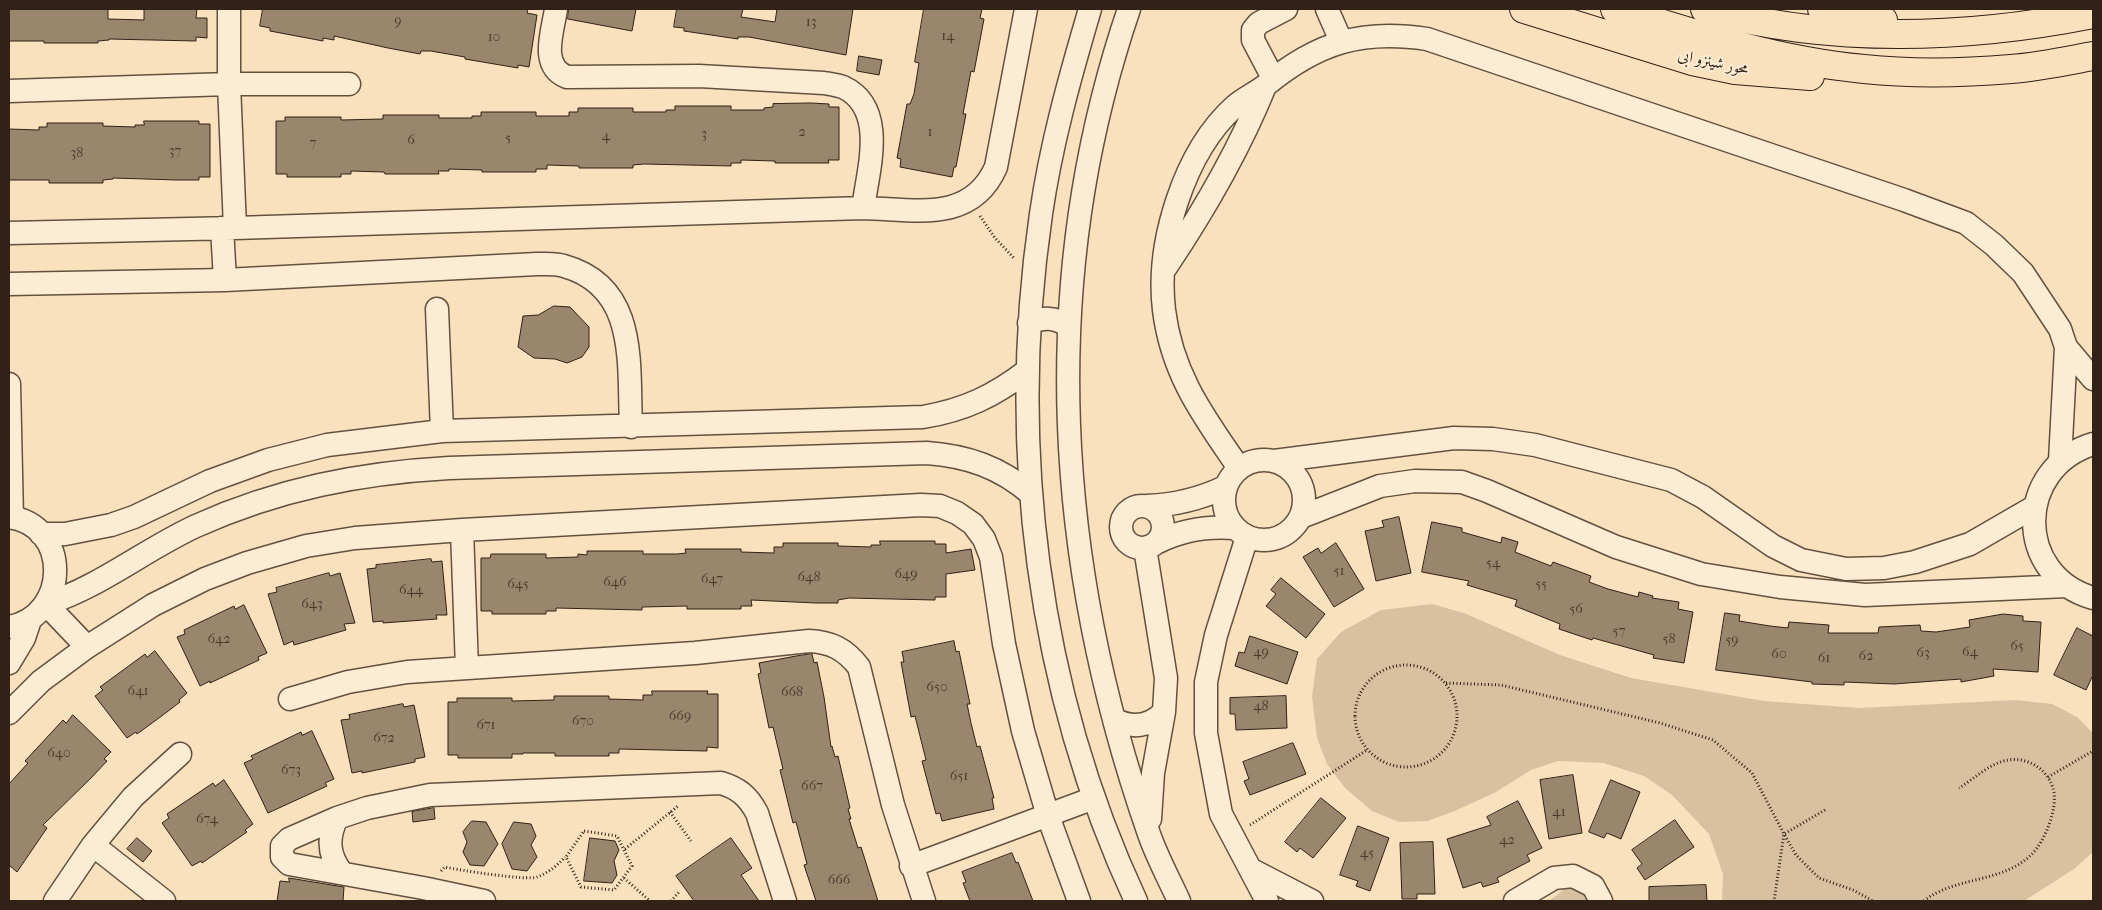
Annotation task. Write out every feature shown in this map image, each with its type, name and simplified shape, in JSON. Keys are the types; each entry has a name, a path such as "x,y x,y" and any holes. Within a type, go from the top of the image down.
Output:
{"main road":[{"name":"محور شينزو ابى","path":"1524,9 1692,61 1735,70 1821,77 1865,76 1908,71"},
{"name":"محور شينزو ابى","path":"1615,9 1739,47 1865,70 1961,72 2013,69 2093,56"},
{"path":"1705,9 1757,21 1804,28 1870,33 1946,32 2008,28 2093,14"},
{"path":"1822,9 1946,32"}],"street":[{"path":"225,280 229,228 228,9"},
{"path":"556,9 549,52 551,62 560,74 567,77 699,76 824,83 843,87 859,98 869,114 873,133 863,208"},
{"path":"9,233 863,208 946,209 971,200 985,188 999,159 1026,9"},
{"path":"1090,9 1064,98 1041,213 1029,323 1028,370 1031,494 1040,571 1053,648 1071,724 1094,798 1118,863 1136,901"},
{"path":"1129,9 1115,49 1100,103 1078,218 1068,326 1070,456 1085,588 1097,652 1114,719 1149,836 1179,901"},
{"path":"1164,271 1219,182 1247,130 1269,82 1254,40 1253,30 1259,23 1286,9"},
{"path":"1327,9 1341,42"},
{"path":"1239,468 1203,415 1184,382 1171,346 1166,318 1164,271 1169,225 1180,190 1205,141 1235,106 1315,52 1341,42 1370,36 1398,35 1427,39 1904,200 1966,223 1994,245 2023,273 2060,329 2066,348 2060,461"},
{"path":"9,91 229,84 349,84"},
{"path":"1041,213 1046,219 1058,225 1066,224 1078,218"},
{"path":"9,284 225,280 537,264 562,265 586,274 606,290 620,311 626,336 631,427"},
{"path":"437,309 442,431"},
{"path":"1029,323 1049,318 1060,320 1068,326"},
{"path":"2066,348 2093,380"},
{"path":"41,534 65,534 111,525 134,518 218,478 268,460 336,443 442,431 631,427 904,417 938,414 968,406 989,397 1028,370"},
{"path":"9,384 10,517 23,521 41,534 49,544 56,568 55,581 46,604 30,620 12,658 41,681"},
{"path":"904,417 906,453"},
{"path":"1241,532 1228,519 1224,509 1225,487 1239,468 1250,463 1262,460 1274,461 1454,438 1493,439 1535,445 1671,480 1703,497 1774,546 1794,557 1846,569 1884,568 1915,562 1970,544 2034,507"},
{"path":"2093,444 2075,451 2060,461 2044,482 2034,507 2033,525 2036,543 2043,559 2053,574 2067,586 2082,595 2093,598"},
{"path":"46,604 86,589 150,550 196,526 244,506 294,490 345,478 396,471 906,453 950,455 972,460 994,468 1014,479 1031,494"},
{"path":"1225,487 1195,499 1163,505 1133,507 1124,516 1121,523 1123,536 1132,546 1151,545 1172,535 1218,527 1241,532 1257,540 1278,538 1288,534 1301,517 1304,504 1303,490 1297,477 1287,467 1274,461"},
{"path":"1301,517 1380,486 1415,481 1462,482 1616,546 1701,574 1780,587 1865,595 2067,586"},
{"path":"9,713 41,681 87,647 153,605 205,579 247,563 306,546 355,538 462,530 921,505 940,506 957,513 972,524 984,539 991,557 1004,644 1023,731 1048,816 1080,901"},
{"path":"1147,506 1159,514 1163,521 1162,536 1151,545"},
{"path":"462,530 467,668"},
{"path":"1241,532 1206,682 1206,733 1221,814 1267,901"},
{"path":"1149,836 1153,774 1164,712 1166,678 1151,545"},
{"path":"46,604 87,647"},
{"path":"9,627 30,620"},
{"path":"290,698 348,682 407,672 676,655 809,641 823,642 838,647 850,655 859,667 881,761 911,866 924,901"},
{"path":"1114,719 1136,726 1152,722 1164,712"},
{"path":"56,901 93,845 133,797 180,754"},
{"path":"484,901 289,864 282,857 282,846 288,839 336,818 367,808 430,795 708,782 721,783 732,786 743,793 757,813 785,901"},
{"path":"911,866 1094,798"},
{"path":"336,818 330,836 330,846 336,865 342,873"},
{"path":"93,845 164,901"},
{"path":"1252,870 1312,901"},
{"path":"1515,901 1554,878 1574,876 1593,886 1602,901"}],"path":[{"path":"983,221 995,238 1017,261 1034,273"},
{"path":"1401,665 1425,668 1446,683 1452,694 1458,717 1456,730 1444,751 1424,765 1411,768 1399,767 1376,758 1367,750 1356,728 1355,716 1356,703 1368,682 1389,668 1401,665"},
{"path":"1446,683 1501,685 1660,723 1713,740 1752,773 1796,855 1819,878 1853,890 1873,901"},
{"path":"1233,836 1367,750"},
{"path":"2048,777 2093,751"},
{"path":"1924,901 1935,892 1950,886 1984,879 2009,870 2031,855 2044,837 2054,808 2054,789 2048,777 2038,766 2026,760 2008,760 1992,766 1959,788"},
{"path":"625,849 708,782"},
{"path":"1784,834 1825,810"},
{"path":"670,812 691,841"},
{"path":"423,888 445,867 480,873 536,878 557,865 566,856 582,833 587,831 617,836 632,863 631,868 617,888 611,890 584,888 578,885 566,856"},
{"path":"1774,901 1784,834"},
{"path":"624,878 650,901"},
{"path":"671,901 679,892"}],"shaded area":[{"path":"1432,604 1464,613 1560,655 1631,678 1764,701 1859,708 2016,700 2052,704 2077,717 2093,733 2093,852 2074,869 2024,901 1722,901 1723,874 1709,834 1672,795 1644,776 1604,763 1558,761 1531,770 1496,792 1457,810 1428,821 1399,822 1372,811 1345,788 1327,764 1317,738 1312,697 1317,659 1341,632 1381,610"},
{"path":"1571,888 1582,892 1589,901 1549,901 1563,890"}],"building":[{"path":"9,9 108,9 108,19 144,20 144,9 197,9 196,18 207,18 207,38 196,37 196,41 109,39 98,41 98,43 9,41"},
{"path":"263,9 528,9 527,13 537,15 529,67 518,65 518,68 431,51 421,51 420,54 334,36 334,40 323,38 323,41 270,31 270,28 260,26"},
{"path":"569,9 636,9 632,31 568,19"},
{"path":"677,9 743,9 741,17 775,22 777,9 853,9 846,55 749,37 738,37 738,39 684,31 684,28 674,27"},
{"path":"924,9 982,9 980,18 984,19 974,72 971,71 963,114 966,114 956,167 954,167 952,177 900,167 901,159 897,158 907,104 910,104 914,94 919,63 915,62"},
{"path":"859,56 882,60 879,75 857,71"},
{"path":"773,104 829,104 829,107 839,107 839,160 828,160 829,163 775,163 775,161 741,160 741,163 731,163 731,166 644,164 633,165 633,168 579,168 579,166 547,165 547,169 536,169 536,172 482,172 482,170 449,169 449,171 438,171 439,174 385,174 384,172 351,171 351,174 341,174 341,177 287,177 287,174 276,174 276,121 285,121 285,117 341,117 341,120 383,119 383,115 439,115 439,118 472,118 472,116 481,116 481,112 536,112 536,116 569,116 569,112 578,112 578,108 633,108 633,112 666,112 666,110 675,110 675,106 731,106 731,110 764,110 764,108 773,107"},
{"path":"144,121 199,121 199,124 210,124 210,177 199,177 199,180 113,178 103,180 103,183 49,183 49,180 9,180 9,129 39,130 39,127 47,127 47,123 103,123 103,126 135,127 135,125 144,125"},
{"path":"554,306 570,307 589,327 589,347 582,357 567,363 555,359 534,358 518,347 523,316 538,315"},
{"path":"1399,517 1411,573 1376,581 1365,531 1384,527 1382,521"},
{"path":"1432,522 1462,528 1462,532 1501,543 1502,537 1518,542 1515,552 1551,566 1553,562 1591,576 1589,582 1608,589 1638,597 1639,592 1653,596 1652,598 1679,602 1678,609 1693,612 1684,663 1653,658 1654,655 1593,638 1592,640 1559,629 1560,624 1515,606 1517,600 1467,585 1469,581 1422,572"},
{"path":"880,541 935,541 935,544 946,544 946,553 971,549 975,570 946,574 946,597 935,597 935,600 849,598 838,600 838,603 816,603 751,600 752,606 741,606 741,609 687,609 687,606 642,607 642,610 556,608 556,611 546,611 546,614 492,614 492,611 481,611 481,558 490,558 491,554 546,554 546,558 578,557 578,554 587,555 587,551 643,551 643,554 677,554 686,553 685,549 741,549 741,552 774,553 774,547 783,547 783,543 838,543 838,546 871,547 871,545 880,545"},
{"path":"1336,543 1364,589 1334,607 1303,557 1318,548 1321,553"},
{"path":"431,559 432,562 442,561 447,615 436,615 437,619 373,622 367,569 376,568 376,565"},
{"path":"329,573 330,576 340,573 355,623 344,624 346,630 294,645 293,641 284,645 268,594 277,592 276,588"},
{"path":"1281,578 1325,614 1306,638 1266,606 1276,594 1271,590"},
{"path":"244,605 267,653 258,657 259,660 200,686 177,637 185,634 184,630 234,606 235,609"},
{"path":"1725,613 1740,615 1739,621 1770,626 1788,628 1789,622 1829,625 1828,633 1878,633 1879,627 1920,625 1921,631 1936,632 1970,627 1969,620 2003,614 2023,616 2023,621 2041,622 2038,672 1993,669 1994,676 1961,682 1961,679 1894,684 1844,682 1844,685 1812,684 1812,682 1716,670"},
{"path":"2077,628 2093,636 2093,675 2086,690 2054,675"},
{"path":"1250,636 1298,652 1287,684 1235,666 1239,652 1244,653"},
{"path":"954,641 956,652 959,651 970,704 967,704 977,747 980,746 994,798 992,798 994,809 942,821 940,813 936,814 922,761 926,760 915,716 911,717 901,662 904,662 902,652"},
{"path":"155,651 187,693 179,700 180,702 163,715 137,734 136,732 127,738 95,696 103,690 100,687 145,654 147,657"},
{"path":"812,654 814,663 817,662 831,747 835,757 838,756 850,808 848,809 851,819 849,819 858,848 861,847 878,901 816,901 804,865 807,864 796,822 793,823 780,770 783,769 773,727 769,728 758,674 761,673 759,663"},
{"path":"652,691 708,691 707,694 718,694 718,748 707,747 707,751 619,749 619,753 609,753 609,756 555,756 555,753 523,753 512,754 512,758 458,758 458,755 448,755 448,702 457,702 457,698 512,698 512,701 554,700 554,696 609,696 609,699 643,700 643,695 652,695"},
{"path":"1286,696 1287,728 1236,730 1235,714 1230,714 1230,698"},
{"path":"403,704 404,707 414,705 425,757 415,759 415,762 362,773 362,771 352,773 341,720 350,719 349,715"},
{"path":"73,715 111,752 104,759 107,761 43,825 47,828 17,872 9,865 9,784 28,763 25,761 63,720 66,723"},
{"path":"312,731 334,779 325,783 327,786 268,813 244,763 253,759 251,756 301,732 302,735"},
{"path":"1293,743 1306,774 1250,795 1244,781 1249,779 1243,762"},
{"path":"1573,775 1582,833 1549,839 1540,780"},
{"path":"224,780 253,824 245,830 247,832 202,863 201,861 192,866 162,823 169,818 167,814 213,783 215,786"},
{"path":"1611,780 1640,792 1621,839 1607,833 1604,838 1589,832"},
{"path":"1321,798 1346,818 1313,858 1300,848 1297,852 1285,842"},
{"path":"1518,801 1542,848 1527,855 1530,861 1497,878 1499,882 1483,887 1481,882 1463,888 1447,839 1491,825 1487,817"},
{"path":"434,808 435,819 413,822 412,812"},
{"path":"1675,820 1694,847 1645,880 1637,868 1642,864 1632,850"},
{"path":"472,821 486,822 498,844 484,866 470,865 463,852 467,842 463,832"},
{"path":"514,822 531,824 536,836 531,845 537,857 527,871 512,869 502,844"},
{"path":"1358,826 1389,838 1370,891 1356,886 1358,881 1340,875"},
{"path":"137,838 152,851 143,862 127,849"},
{"path":"590,838 615,841 619,850 614,861 617,875 612,883 584,881"},
{"path":"731,838 752,868 741,875 759,901 694,901 676,876"},
{"path":"1433,842 1435,894 1417,894 1417,899 1402,899 1400,843"},
{"path":"1012,853 1016,863 1018,862 1033,901 970,901 963,883 966,882 962,872"},
{"path":"289,878 344,887 343,901 277,901 280,881 289,882"},
{"path":"1706,885 1707,901 1649,901 1649,887"}]}
